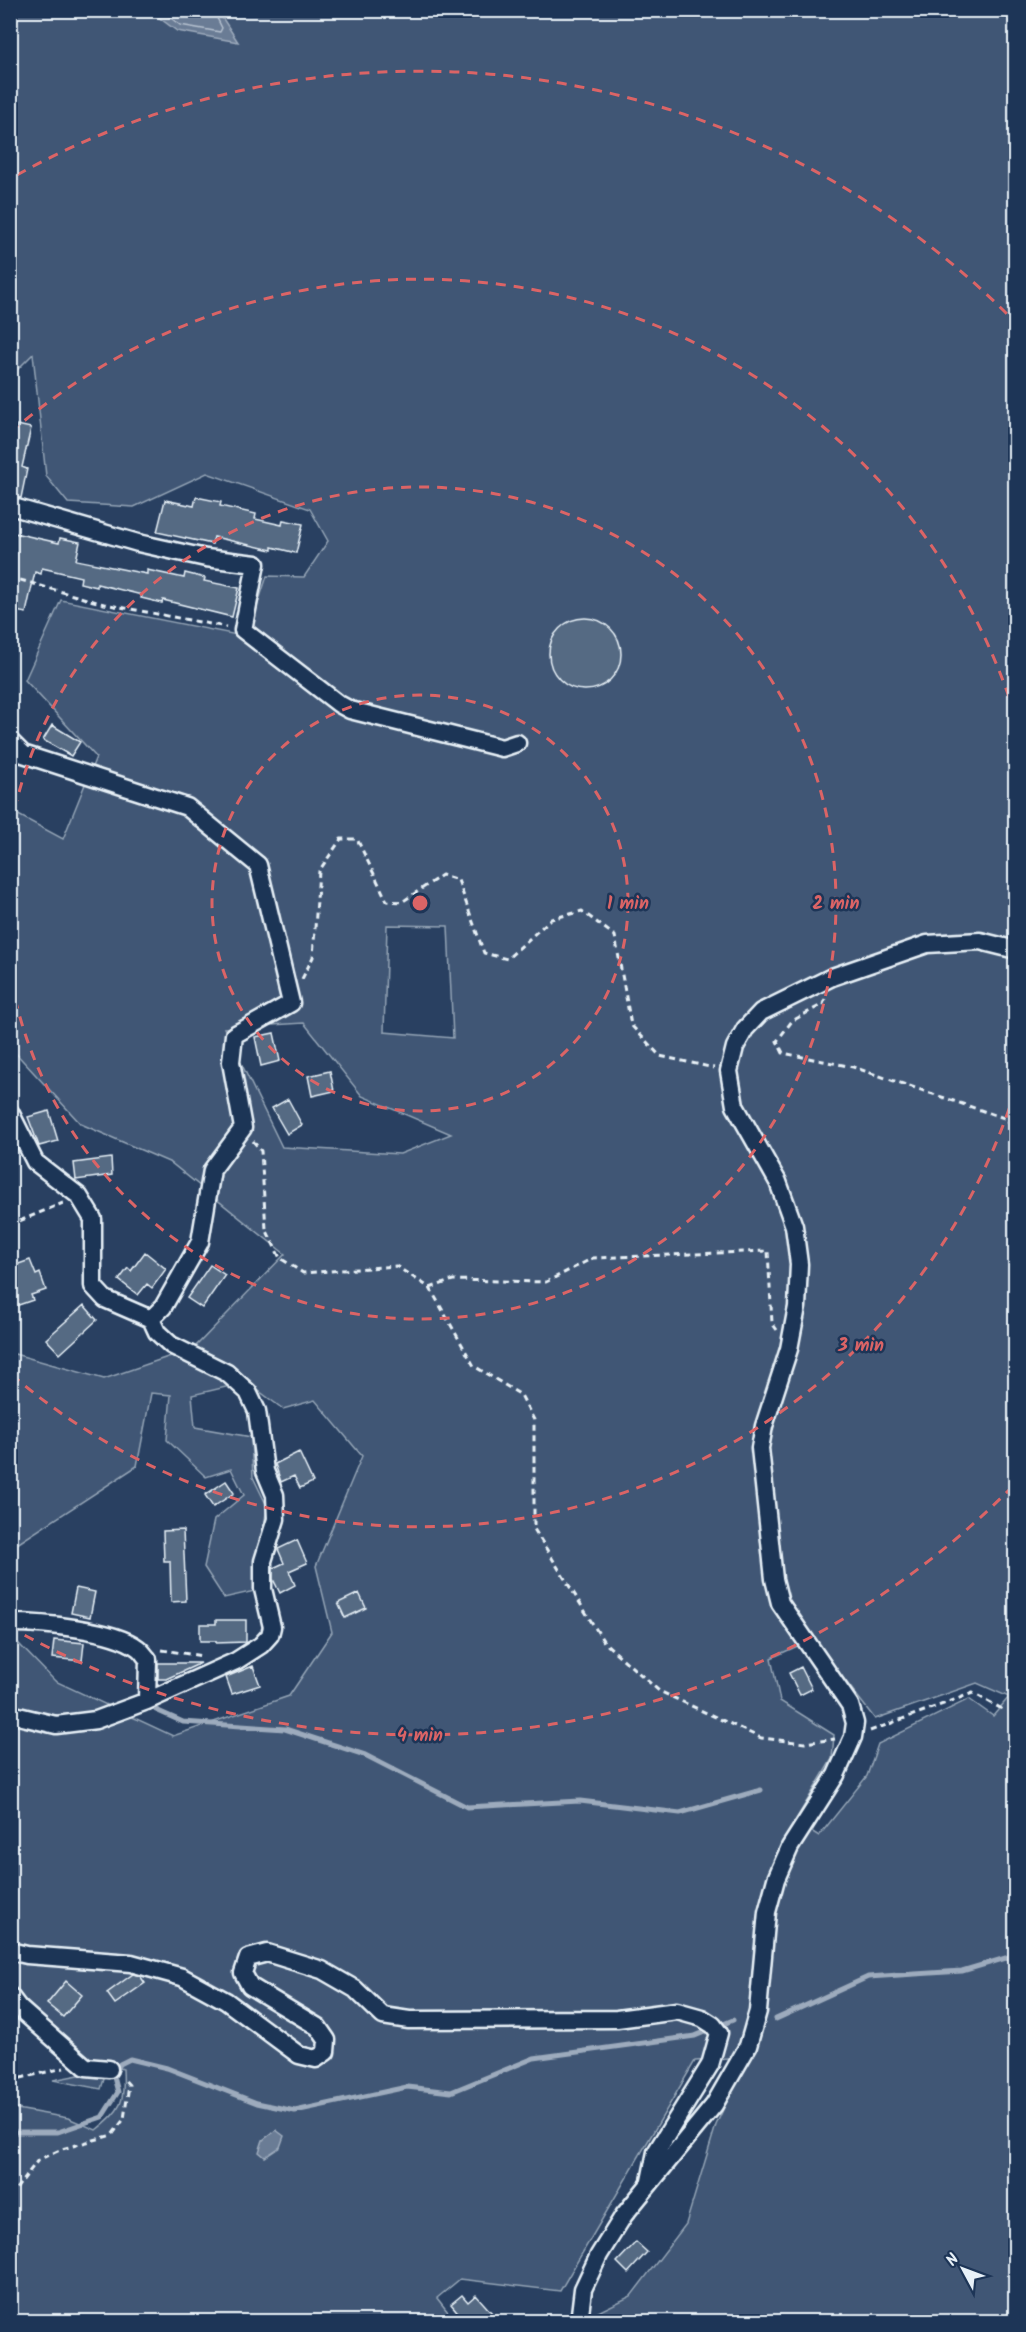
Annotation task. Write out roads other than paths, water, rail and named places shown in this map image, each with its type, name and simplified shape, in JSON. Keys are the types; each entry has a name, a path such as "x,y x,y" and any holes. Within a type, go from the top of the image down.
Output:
{"street":[{"path":"10,506 138,543 206,558 256,564 243,630 339,704 350,710 502,748 517,743"},
{"path":"10,741 23,754 187,807 258,865 291,1003 234,1035 231,1062 243,1128 212,1170 200,1242 163,1307 151,1319"},
{"path":"579,2322 583,2289 599,2255 624,2215 714,2105 748,2046 758,2011 767,1912 776,1879 790,1847 836,1776 853,1737 855,1723 850,1705 780,1603 774,1579 760,1448 764,1426 789,1349 797,1307 799,1264 794,1226 778,1182 735,1106 729,1071 735,1047 745,1029 760,1012 832,977 927,944 980,941 1016,950"},
{"path":"10,1112 36,1162 79,1196 93,1219 93,1286 105,1299 151,1319 157,1332 171,1344 227,1373 248,1392 257,1410 262,1454 265,1471 274,1495 276,1519 263,1562 263,1589 272,1627 270,1635 261,1645 236,1661 147,1701 96,1720 56,1725 10,1714"},
{"path":"10,1623 34,1623 110,1635 138,1648 148,1659 147,1701"},
{"path":"10,1951 27,1955 131,1963 182,1977 226,2001 299,2055 316,2060 326,2052 327,2040 318,2027 250,1986 243,1973 248,1958 267,1953 322,1970 355,1989 383,2016 400,2019 617,2019 677,2011 702,2018 716,2029 710,2065 656,2152 650,2183"},
{"path":"10,1996 19,2008 86,2067 115,2072"}],"water":[{"path":"150,11 218,11 238,42 177,31"},
{"path":"276,2130 284,2136 280,2147 265,2157 259,2152 263,2140"}],"waterway":[{"path":"156,1710 183,1722 285,1729 365,1755 467,1807 580,1801 680,1813 761,1790"},
{"path":"776,2019 868,1977 962,1971 1016,1955"},
{"path":"10,2132 58,2132 102,2117 118,2092 114,2077 120,2064 130,2059 167,2068 257,2103 295,2111 407,2087 451,2092 534,2058 695,2036 733,2020"}]}
